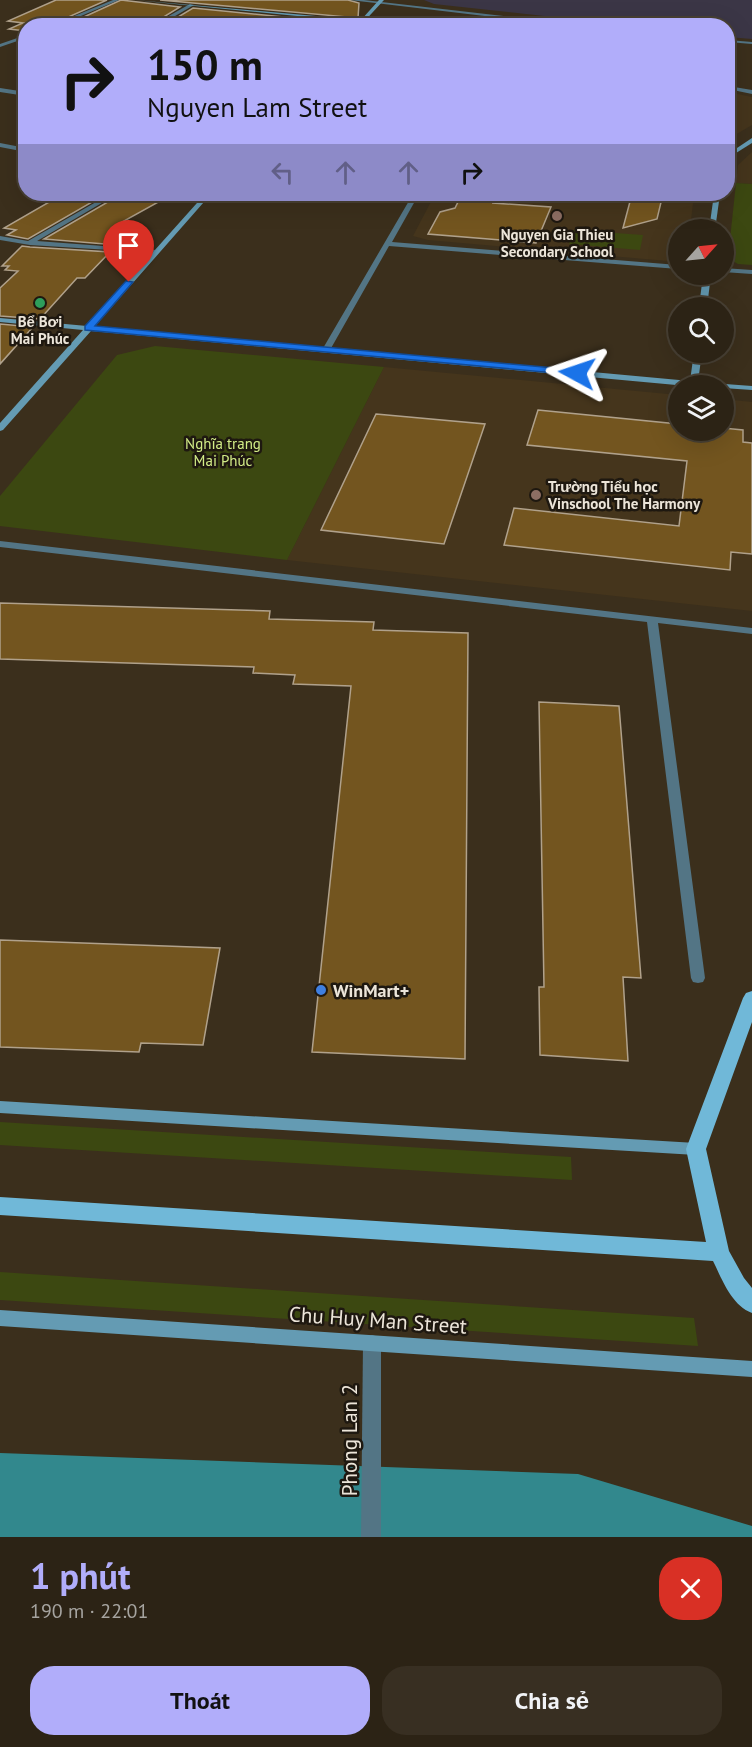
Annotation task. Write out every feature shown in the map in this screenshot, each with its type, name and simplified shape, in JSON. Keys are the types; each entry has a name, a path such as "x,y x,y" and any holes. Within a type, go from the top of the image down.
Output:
{"main road":[{"path":"752,998 696,1149 719,1252 736,1285 752,1303"},
{"path":"0,1206 719,1252"}],"street":[{"path":"72,18 117,0"},
{"path":"136,0 329,18"},
{"path":"352,0 379,1 521,18"},
{"path":"364,18 379,1"},
{"path":"168,18 192,5"},
{"path":"0,46 18,39"},
{"path":"735,41 752,43"},
{"path":"735,89 752,92"},
{"path":"0,92 18,93"},
{"path":"735,151 752,140"},
{"path":"0,145 18,148"},
{"path":"30,243 101,201"},
{"path":"0,428 202,201"},
{"path":"326,350 412,201"},
{"path":"714,219 716,201"},
{"path":"0,238 30,243 156,252"},
{"path":"387,244 668,266"},
{"path":"734,271 752,272"},
{"path":"0,320 668,381"},
{"path":"734,387 752,388"},
{"path":"0,544 752,631"},
{"path":"652,620 698,978"},
{"path":"0,1107 696,1149"},
{"name":"Chu Huy Man Street","path":"0,1318 752,1369"},
{"name":"Phong Lan 2","path":"371,1537 372,1343"}],"shaded area":[{"path":"424,0 752,0 752,39 735,38 735,18 562,18 434,4"},
{"path":"735,93 752,97 752,125 735,135"},
{"path":"752,152 752,184 736,183 738,165"},
{"name":"Nguyen Gia Thieu Secondary School","path":"431,201 683,201 683,203 693,203 691,219 668,219 668,261 428,240 413,236"},
{"name":"Trường Tiểu học Vinschool The Harmony","path":"384,367 668,394 668,441 734,441 734,400 752,402 752,611 287,560"}],"green space":[{"path":"736,183 752,184 752,265 734,262 734,219 732,219"},
{"path":"574,230 643,235 640,250 569,244"},
{"name":"Nghĩa trang Mai Phúc","path":"155,346 384,367 287,560 0,526 0,496 117,355"},
{"path":"0,1122 571,1157 572,1180 0,1145"},
{"path":"0,1272 694,1318 698,1346 0,1300"}],"water":[{"path":"0,1453 578,1474 752,1526 752,1537 0,1537"}],"building":[{"path":"56,0 107,0 66,18 18,18 18,22 8,21"},
{"path":"121,0 180,7 162,18 82,18"},
{"path":"160,0 348,0 359,3 358,18"},
{"path":"193,8 294,18 176,18"},
{"path":"51,201 94,201 28,239 7,235 16,230 4,228"},
{"path":"110,201 160,201 113,227 128,229 122,233 128,234 117,245 44,239"},
{"path":"458,201 494,201 493,203 551,207 536,243 428,234 440,212 455,208"},
{"path":"630,201 661,201 657,219 623,228"},
{"path":"22,246 110,252 85,278 77,278 40,319 0,316 0,288 18,271 5,270 9,266 2,266"},
{"path":"0,324 33,327 0,364"},
{"path":"538,410 668,423 668,441 734,441 734,429 743,430 743,442 752,443 752,554 731,552 730,570 504,545 514,508 679,526 687,461 527,445"},
{"path":"376,414 485,424 444,544 321,530"},
{"path":"0,603 270,611 269,619 374,622 373,630 468,633 465,1059 312,1052 351,686 293,684 295,675 253,673 254,667 0,659"},
{"path":"539,702 619,706 641,978 623,977 628,1061 540,1055 539,987 544,987"},
{"path":"0,940 220,948 203,1045 141,1043 139,1052 0,1047"}],"place":[{"name":"Nguyen Gia Thieu Secondary School","path":"557,216"},
{"name":"Bể Bơi Mai Phúc","path":"40,303"},
{"name":"Trường Tiểu học Vinschool The Harmony","path":"536,495"},
{"name":"WinMart+","path":"321,990"}],"route":[{"path":"129,282 88,328 577,373"}]}
